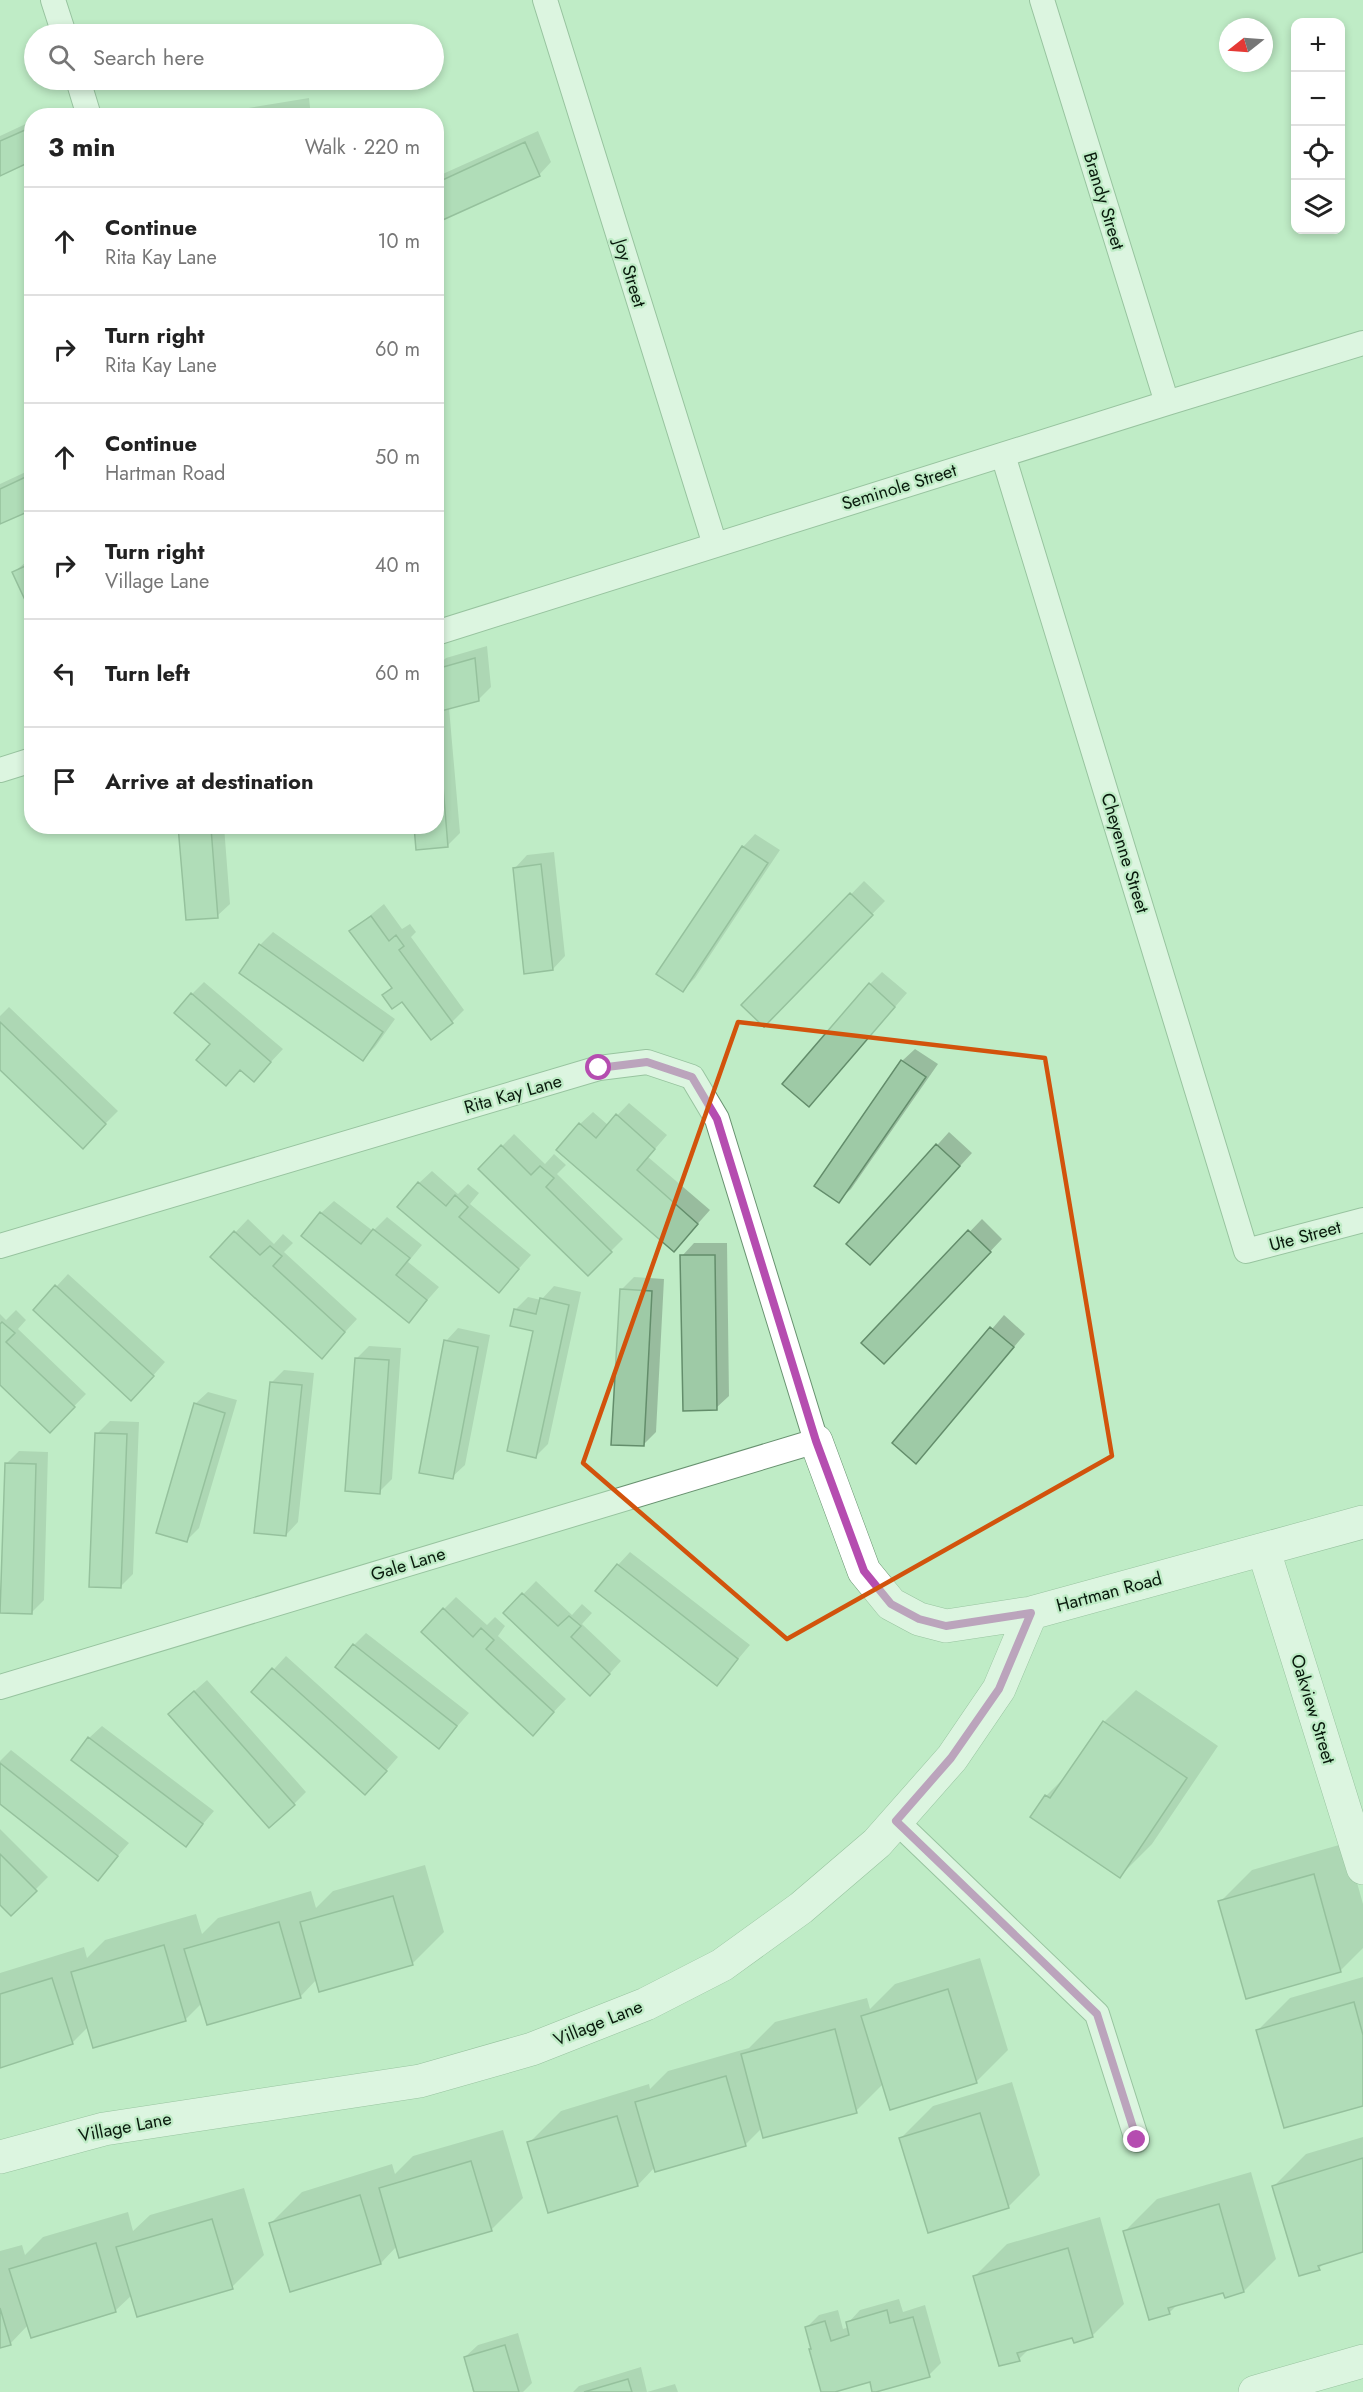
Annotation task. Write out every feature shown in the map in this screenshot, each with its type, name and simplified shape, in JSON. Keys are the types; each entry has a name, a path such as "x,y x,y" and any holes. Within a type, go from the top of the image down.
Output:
{"street":[{"name":"Hartman Road","path":"816,1441 864,1571 891,1604 919,1619 946,1626 1031,1613 1363,1522"},
{"name":"Oakview Street","path":"1264,1551 1363,1868"},
{"name":"Village Lane","path":"0,2157 104,2128 420,2081 532,2049 646,2004 722,1965 801,1908 877,1843 951,1758 999,1689 1031,1613"},
{"path":"1255,2392 1363,2361"}],"lane":[{"path":"53,0 61,24"},
{"name":"Joy Street","path":"545,0 715,545"},
{"name":"Brandy Street","path":"1042,0 1167,403"},
{"path":"81,90 87,108"},
{"name":"Seminole Street","path":"444,630 1363,343"},
{"name":"Cheyenne Street","path":"1003,455 1246,1251"},
{"path":"0,770 24,762"},
{"name":"Rita Kay Lane","path":"0,1246 599,1068 647,1062 692,1077 717,1119 816,1441"},
{"name":"Ute Street","path":"1246,1251 1363,1220"},
{"name":"Gale Lane","path":"0,1687 816,1441"},
{"path":"896,1821 1097,2014 1137,2140"}],"highlighted area":[{"path":"738,1022 1045,1058 1112,1456 787,1639 583,1463"}],"building":[{"path":"24,130 24,165 0,176 0,141"},
{"path":"525,142 540,176 444,219 444,179"},
{"path":"24,478 24,514 0,524 0,489"},
{"path":"24,567 24,598 12,572"},
{"path":"475,658 479,701 444,710 444,667"},
{"path":"444,798 448,847 416,850 415,834 444,834"},
{"path":"179,834 211,834 218,918 186,920"},
{"path":"742,846 768,863 683,992 656,974"},
{"path":"541,864 553,970 524,974 513,868"},
{"path":"850,893 873,915 764,1027 741,1005"},
{"path":"371,916 389,941 396,935 404,946 399,950 453,1023 431,1040 402,1002 392,1009 382,995 392,988 349,931"},
{"path":"259,944 383,1032 363,1061 239,973"},
{"path":"869,983 895,1007 809,1107 782,1084"},
{"path":"191,993 271,1062 254,1082 240,1070 226,1086 196,1060 210,1044 174,1013"},
{"path":"0,1022 106,1124 83,1149 0,1070"},
{"path":"901,1060 926,1077 839,1203 814,1186"},
{"path":"616,1114 655,1149 637,1170 698,1224 674,1252 556,1150 579,1123 596,1138"},
{"path":"936,1144 960,1166 870,1265 846,1244"},
{"path":"501,1145 531,1175 540,1166 554,1178 546,1187 612,1252 588,1276 478,1169"},
{"path":"418,1182 446,1206 455,1195 468,1207 459,1217 519,1269 499,1293 397,1207"},
{"path":"320,1212 361,1244 373,1229 410,1258 396,1275 427,1300 409,1323 301,1236"},
{"path":"968,1230 991,1252 884,1364 861,1343"},
{"path":"234,1231 260,1255 270,1246 282,1256 273,1266 345,1332 322,1359 210,1257"},
{"path":"680,1255 715,1255 717,1410 683,1411"},
{"path":"55,1285 154,1376 131,1401 33,1310"},
{"path":"620,1289 652,1291 644,1446 611,1445"},
{"path":"540,1298 569,1305 536,1458 507,1451 533,1331 510,1326 514,1309 536,1314"},
{"path":"2,1322 15,1333 6,1342 75,1407 50,1433 0,1385 0,1324"},
{"path":"990,1327 1014,1347 916,1464 892,1443"},
{"path":"444,1340 478,1347 453,1479 419,1473"},
{"path":"355,1358 389,1360 380,1494 345,1491"},
{"path":"270,1382 302,1385 286,1536 254,1533"},
{"path":"194,1403 225,1413 187,1542 156,1533"},
{"path":"95,1433 127,1434 121,1588 89,1587"},
{"path":"5,1463 36,1464 32,1614 0,1613"},
{"path":"617,1564 738,1659 717,1686 595,1591"},
{"path":"522,1593 558,1626 569,1616 581,1626 571,1637 610,1674 590,1696 503,1613"},
{"path":"443,1608 473,1637 481,1628 494,1640 486,1649 554,1712 533,1736 421,1632"},
{"path":"353,1644 457,1726 439,1749 335,1667"},
{"path":"272,1668 387,1771 365,1795 251,1692"},
{"path":"194,1691 295,1805 269,1828 168,1714"},
{"path":"1103,1721 1187,1778 1120,1878 1030,1817 1045,1795 1050,1798"},
{"path":"88,1737 203,1824 186,1847 71,1760"},
{"path":"0,1763 118,1856 98,1881 0,1804"},
{"path":"0,1854 37,1891 11,1916 0,1905"},
{"path":"1314,1874 1341,1972 1246,1999 1218,1901"},
{"path":"393,1896 413,1965 319,1992 300,1922"},
{"path":"279,1922 301,1998 207,2025 184,1949"},
{"path":"164,1945 186,2021 93,2048 71,1972"},
{"path":"52,1978 73,2044 0,2068 0,1994"},
{"path":"948,1989 977,2083 890,2110 861,2016"},
{"path":"1354,2002 1363,2035 1363,2106 1284,2128 1256,2030"},
{"path":"835,2029 857,2113 763,2138 741,2054"},
{"path":"726,2076 746,2146 655,2172 635,2102"},
{"path":"980,2113 1009,2208 928,2233 899,2138"},
{"path":"617,2116 638,2186 548,2213 527,2142"},
{"path":"1363,2158 1363,2252 1318,2266 1320,2270 1299,2276 1272,2186"},
{"path":"471,2161 492,2231 399,2258 379,2188"},
{"path":"360,2195 381,2264 290,2292 269,2223"},
{"path":"1219,2204 1244,2292 1225,2298 1223,2293 1168,2308 1170,2314 1149,2320 1123,2231"},
{"path":"212,2219 233,2289 137,2317 116,2247"},
{"path":"96,2243 116,2312 31,2338 9,2269"},
{"path":"1068,2248 1093,2337 1074,2343 1072,2338 1017,2353 1020,2361 999,2366 973,2276"},
{"path":"0,2308 11,2345 0,2348"},
{"path":"887,2310 890,2323 913,2317 930,2377 876,2392 872,2392 870,2382 835,2392 821,2392 805,2327 825,2321 831,2341 849,2335 846,2322"},
{"path":"505,2345 519,2392 474,2392 464,2357"},
{"path":"628,2379 632,2392 584,2392"}],"route":[{"path":"599,1068 647,1062 692,1077 717,1119 816,1441 864,1571 891,1604 919,1619 946,1626 1031,1613 999,1689 951,1758 896,1821 1097,2014 1137,2140"}]}
